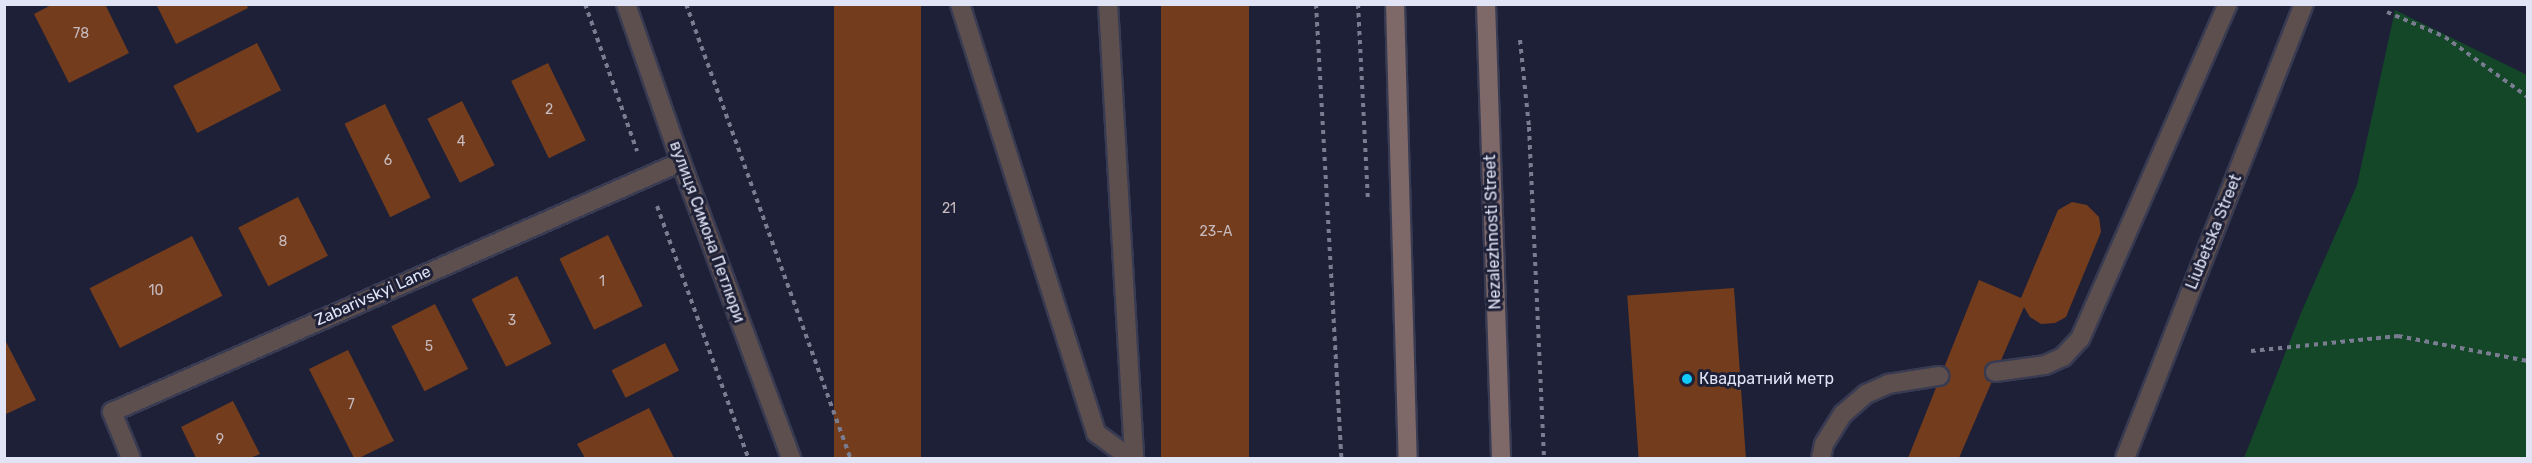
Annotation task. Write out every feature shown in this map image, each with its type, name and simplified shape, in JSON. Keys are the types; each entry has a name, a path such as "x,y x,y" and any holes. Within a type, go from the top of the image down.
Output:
{"main road":[{"path":"1395,4 1408,459"},
{"name":"Nezalezhnosti Street","path":"1486,4 1501,459"}],"street":[{"path":"960,4 1096,434 1132,459"},
{"path":"1108,4 1132,459"},
{"path":"1995,372 2045,365 2063,357 2080,339 2228,4"},
{"name":"Liubetska Street","path":"2125,459 2304,4"},
{"name":"вулиця Симона Петлюри","path":"627,5 681,162 791,459"},
{"name":"Zabarivskyi Lane","path":"131,459 112,412 681,162"},
{"path":"1821,459 1824,444 1843,414 1866,394 1888,384 1939,376"}],"path":[{"path":"585,4 748,459"},
{"path":"686,4 850,459"},
{"path":"1316,4 1341,459"},
{"path":"2387,12 2445,37 2528,97"},
{"path":"1519,38 1529,127 1544,459"},
{"path":"2251,351 2398,336 2528,361"}],"green space":[{"path":"2395,10 2527,75 2527,458 2244,458 2301,313 2357,185"}],"building":[{"path":"53,4 105,4 129,53 69,83 34,14"},
{"path":"156,4 246,4 248,8 176,44"},
{"path":"834,4 921,4 921,458 834,458"},
{"path":"1161,4 1249,4 1249,458 1161,458"},
{"path":"257,43 281,90 197,133 173,86"},
{"path":"548,63 586,140 549,158 511,81"},
{"path":"462,101 495,165 460,183 427,119"},
{"path":"385,104 431,197 390,217 345,124"},
{"path":"298,197 328,256 268,286 238,227"},
{"path":"2072,202 2087,205 2099,217 2101,232 2066,317 2055,323 2041,324 2030,317 2024,307 1959,458 1908,458 1979,280 2021,298 2058,210"},
{"path":"608,235 643,306 594,330 559,259"},
{"path":"192,236 222,296 120,348 90,288"},
{"path":"517,276 552,344 506,367 472,299"},
{"name":"Квадратний метр","path":"1734,288 1746,458 1639,458 1627,295"},
{"path":"435,304 468,369 424,391 391,326"},
{"path":"4,338 36,400 4,415"},
{"path":"665,343 679,371 626,398 612,370"},
{"path":"348,350 394,441 359,458 354,458 309,369"},
{"path":"233,401 260,454 250,458 196,458 181,427"},
{"path":"649,408 674,458 585,458 577,444"}],"place":[{"name":"Квадратний метр","path":"1687,379"}]}
